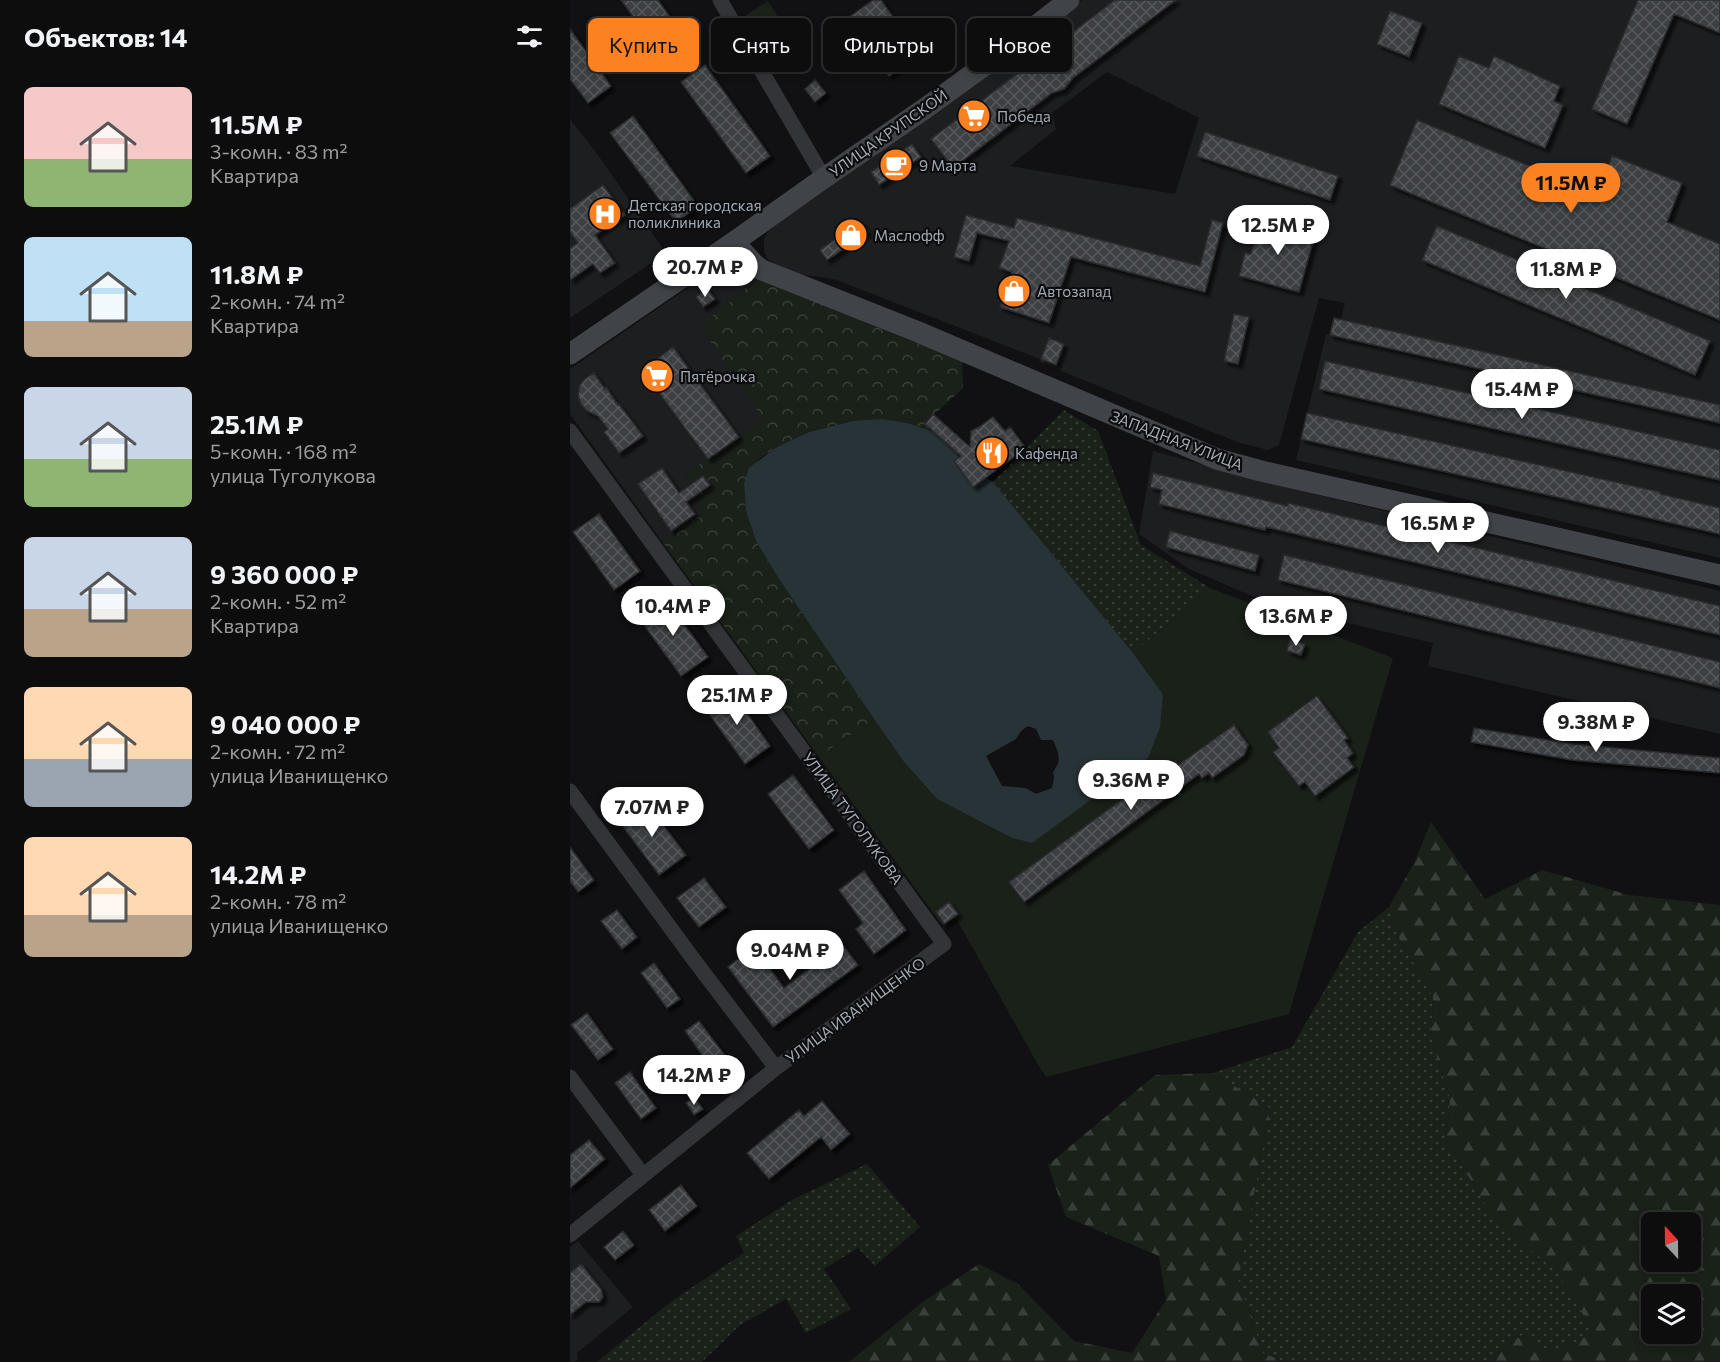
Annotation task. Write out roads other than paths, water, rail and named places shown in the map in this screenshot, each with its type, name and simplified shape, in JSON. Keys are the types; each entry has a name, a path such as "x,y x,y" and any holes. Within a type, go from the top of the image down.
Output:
{"street":[{"path":"720,0 824,178"},
{"name":"УЛИЦА КРУПСКОЙ","path":"570,354 990,62 1070,0"},
{"name":"ЗАПАДНАЯ УЛИЦА","path":"734,242 762,270 916,331 1217,459 1261,471 1720,575"},
{"name":"УЛИЦА ТУГОЛУКОВА","path":"570,431 944,944"},
{"path":"570,791 776,1068"},
{"name":"УЛИЦА ИВАНИЩЕНКО","path":"570,1235 776,1068 944,944"},
{"path":"570,1077 643,1174"}],"place":[{"name":"Победа","path":"974,116"},
{"name":"9 Марта","path":"896,165"},
{"name":"Детская городская поликлиника","path":"605,214"},
{"name":"Маслофф","path":"851,235"},
{"name":"Автозапад","path":"1014,291"},
{"name":"Пятёрочка","path":"657,376"},
{"name":"Кафенда","path":"992,453"}]}
